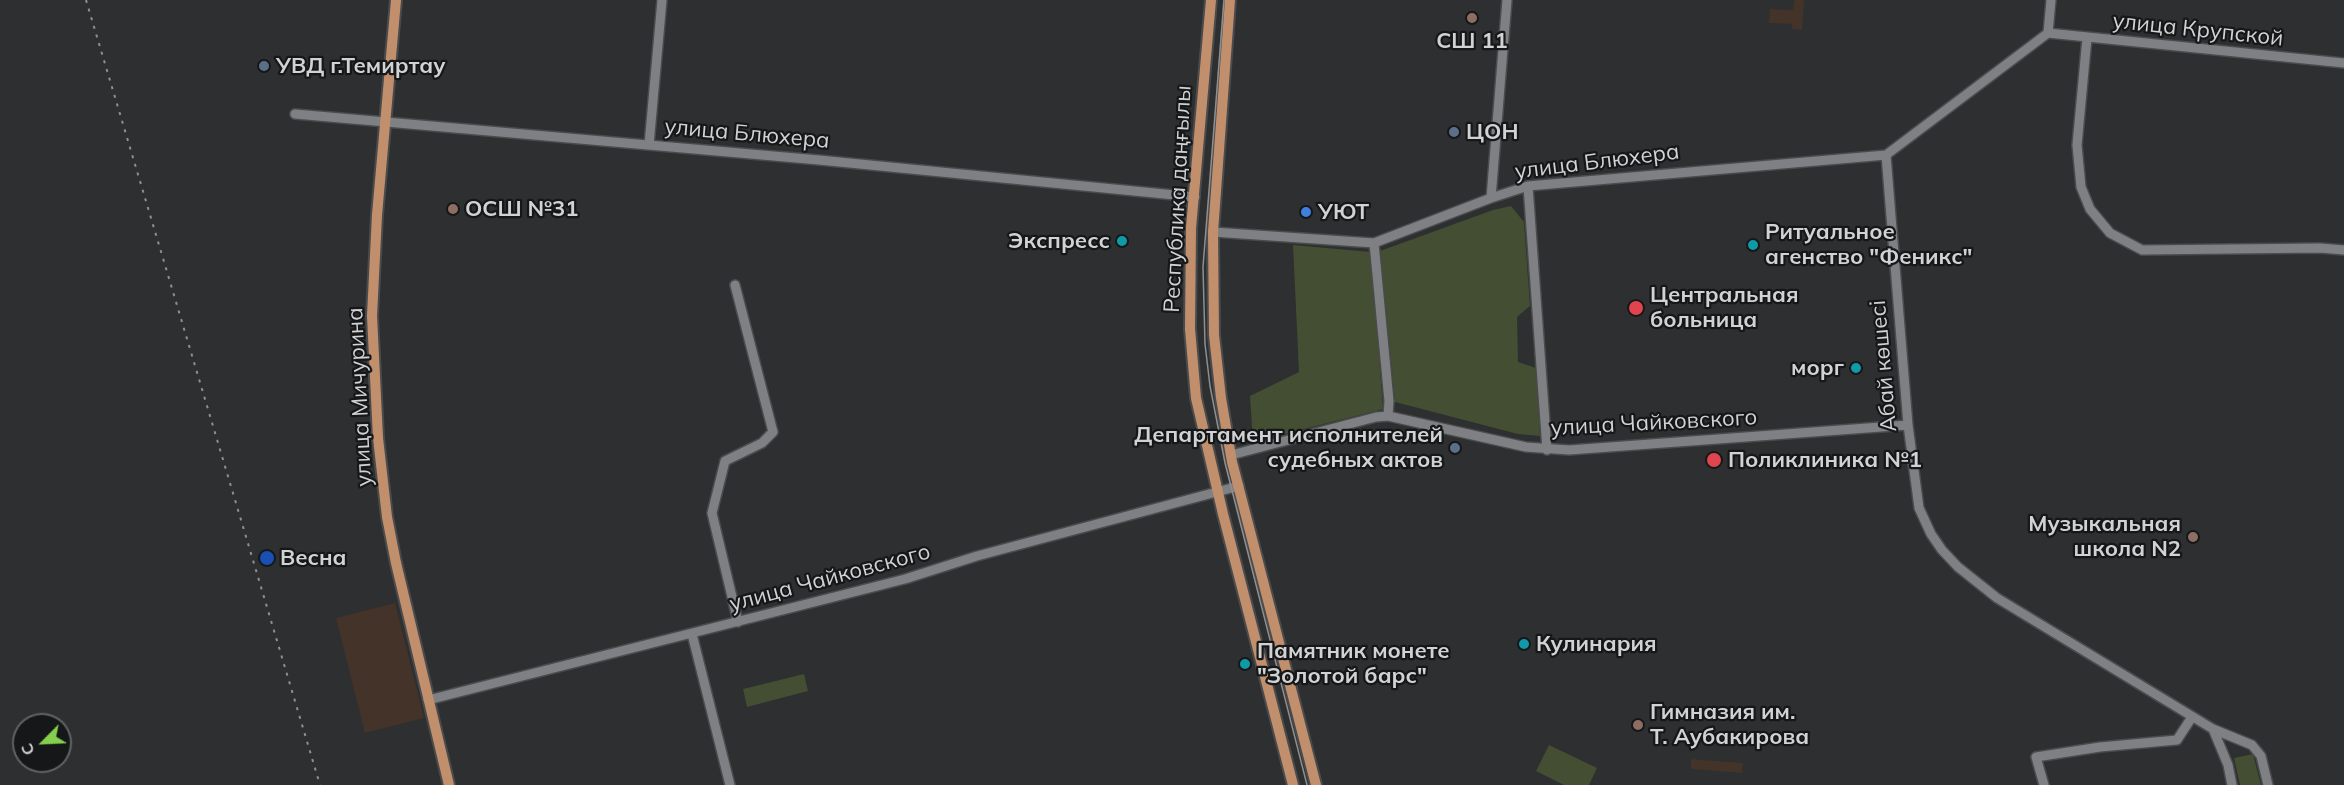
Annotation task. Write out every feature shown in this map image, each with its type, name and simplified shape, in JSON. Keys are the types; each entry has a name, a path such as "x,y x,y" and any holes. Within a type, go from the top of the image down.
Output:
{"main road":[{"name":"улица Мичурина","path":"396,0 377,215 372,316 378,438 387,517 396,563 449,785"},
{"name":"Республика даңғылы","path":"1211,0 1191,228 1190,329 1196,398 1293,785"},
{"name":"Республика даңғылы","path":"1230,0 1213,232 1214,335 1221,398 1231,454 1316,785"}],"street":[{"path":"649,145 662,0"},
{"path":"1491,198 1507,0"},
{"path":"1886,154 2048,33 2051,0"},
{"name":"улица Крупской","path":"2048,33 2344,63"},
{"path":"2087,38 2076,145 2081,188 2090,209 2110,233 2142,249 2320,248 2344,250"},
{"name":"улица Блюхера","path":"295,114 386,120 1195,197"},
{"name":"улица Блюхера","path":"1213,232 1374,243 1528,186 1886,154"},
{"name":"Абай көшесі","path":"1886,154 1908,425 1919,508 1931,534 1958,567 1997,598 2192,717 2213,729 2252,745 2261,756 2268,785"},
{"path":"1528,186 1547,450"},
{"path":"1374,243 1389,401 1388,416"},
{"path":"735,285 773,432 762,443 725,460 712,513 738,622"},
{"name":"улица Чайковского","path":"1231,454 1388,416 1547,450 1908,425"},
{"name":"улица Чайковского","path":"428,700 905,579 988,553 1239,486"},
{"path":"692,634 730,785"},
{"path":"2044,785 2036,758 2100,747 2177,740 2192,717"},
{"path":"2213,729 2228,765 2232,785"}],"shaded area":[{"path":"1794,0 1804,0 1802,30 1792,29 1792,24 1769,23 1770,9 1793,10"},
{"path":"395,603 424,718 365,733 336,618"},
{"path":"1691,759 1743,763 1742,773 1691,769"}],"green space":[{"path":"1511,206 1524,222 1530,306 1517,317 1518,362 1536,368 1540,436 1518,434 1395,402 1380,251 1493,210"},
{"path":"1293,245 1371,252 1383,409 1253,442 1250,396 1299,372"},
{"path":"804,674 808,691 747,707 743,689"},
{"path":"1549,745 1597,768 1589,785 1564,785 1536,771"},
{"path":"2253,754 2261,785 2240,785 2234,758"}],"tram line":[{"path":"1224,0 1203,267 1205,344 1210,386 1225,463 1307,785"}],"railway":[{"path":"86,0 320,785"}],"place":[{"name":"СШ 11","path":"1472,18"},
{"name":"УВД г.Темиртау","path":"264,66"},
{"name":"ЦОН","path":"1454,132"},
{"name":"ОСШ №31","path":"453,209"},
{"name":"УЮТ","path":"1306,212"},
{"name":"Экспресс","path":"1122,241"},
{"name":"Ритуальное агенство \"Феникс\"","path":"1753,245"},
{"name":"Центральная больница","path":"1636,308"},
{"name":"морг","path":"1856,368"},
{"name":"Департамент исполнителей судебных актов","path":"1455,448"},
{"name":"Поликлиника №1","path":"1714,460"},
{"name":"Музыкальная школа N2","path":"2193,537"},
{"name":"Весна","path":"267,558"},
{"name":"Кулинария","path":"1524,644"},
{"name":"Памятник монете \"Золотой барс\"","path":"1245,664"},
{"name":"Гимназия им. Т. Аубакирова","path":"1638,725"}]}
